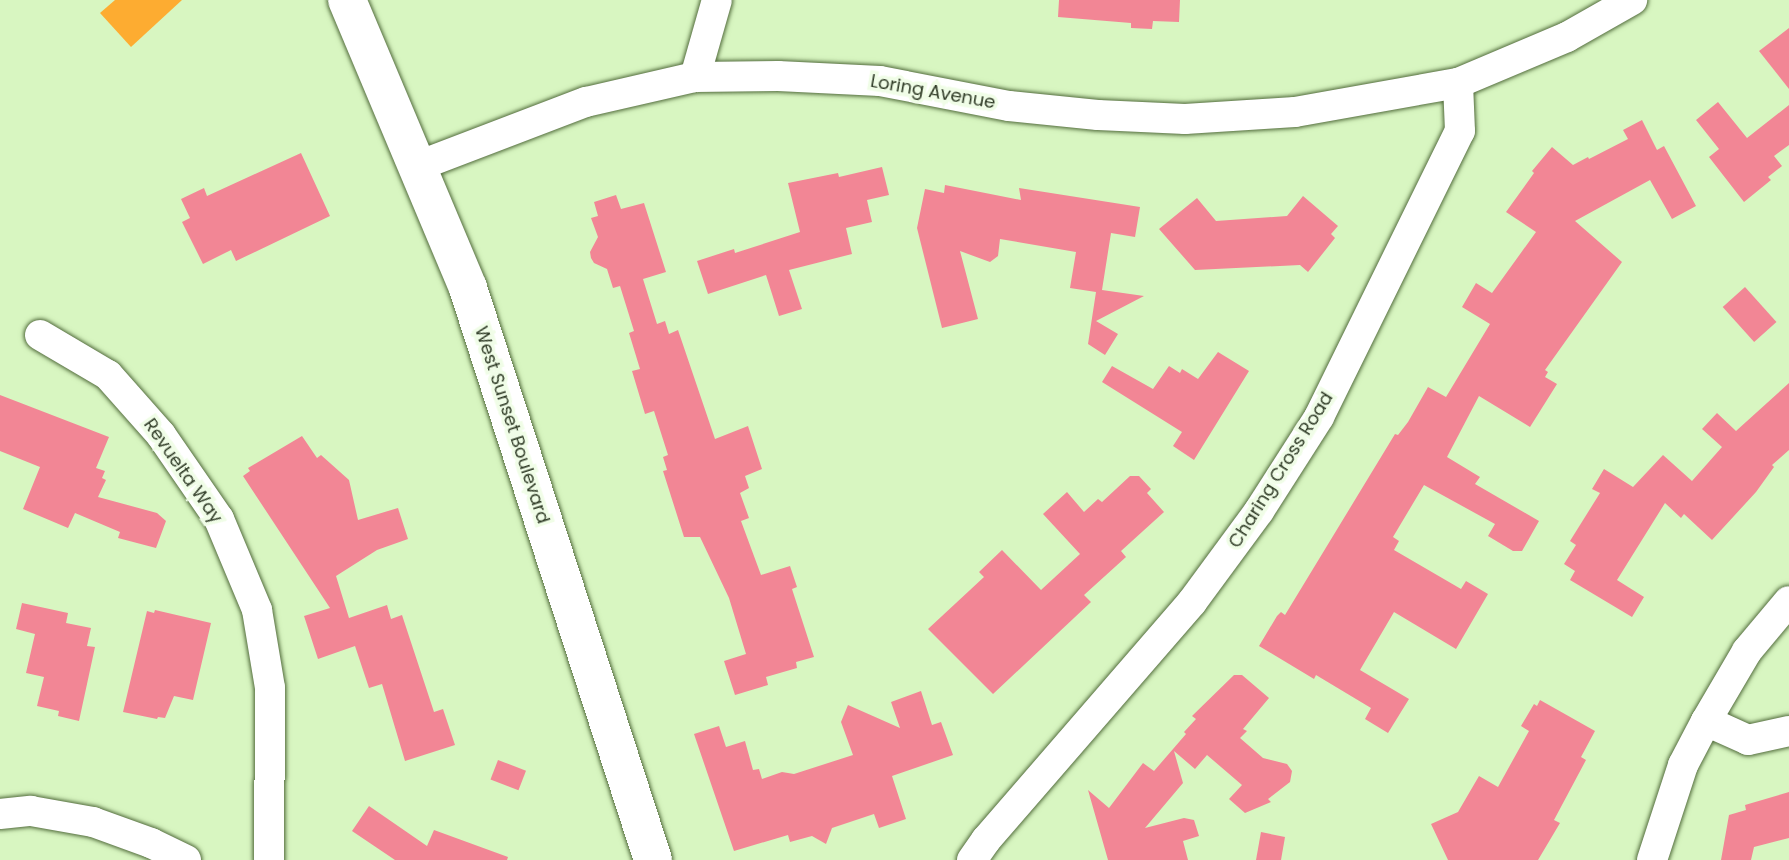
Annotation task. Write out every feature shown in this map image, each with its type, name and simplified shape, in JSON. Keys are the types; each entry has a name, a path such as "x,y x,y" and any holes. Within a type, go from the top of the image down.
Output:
{"main road":[{"name":"West Sunset Boulevard","path":"347,0 468,288 653,860"}],"street":[{"path":"695,77 718,0"},
{"path":"1458,83 1567,37 1632,0"},
{"name":"Loring Avenue","path":"418,166 586,102 695,77 778,76 880,80 1009,106 1098,115 1185,119 1296,112 1458,83"},
{"name":"Charing Cross Road","path":"972,860 1192,602 1259,512 1319,417 1460,131 1458,83"},
{"name":"Revuelta Way","path":"40,335 107,374 161,435 219,519 257,610 270,688 269,860"},
{"path":"1652,860 1683,765 1706,721 1747,651 1789,601"},
{"path":"1706,721 1748,740 1789,731"},
{"path":"0,814 31,811 93,822 152,843 187,860"}],"shaded area":[{"path":"115,0 182,0 131,47 100,13"}],"building":[{"path":"1059,0 1180,0 1179,22 1153,21 1152,29 1131,28 1131,23 1058,17"},
{"path":"1789,28 1789,89 1759,51"},
{"path":"1718,102 1747,138 1789,105 1789,145 1774,156 1782,166 1768,177 1771,180 1744,202 1709,157 1719,149 1696,120"},
{"path":"1642,120 1657,150 1664,146 1696,206 1672,219 1650,180 1575,221 1622,262 1545,370 1548,372 1545,377 1557,384 1530,427 1479,396 1447,457 1480,477 1475,484 1539,521 1522,551 1513,551 1488,536 1495,524 1424,485 1393,537 1399,541 1394,550 1461,589 1466,581 1488,594 1456,649 1394,612 1360,670 1409,699 1388,733 1365,719 1371,708 1316,675 1314,679 1259,646 1277,616 1281,612 1285,615 1395,434 1398,435 1408,422 1428,387 1446,397 1490,324 1462,307 1476,283 1492,293 1536,232 1506,212 1534,173 1532,171 1552,147 1573,165 1628,139 1623,130"},
{"path":"301,153 330,216 236,261 231,250 203,264 182,222 190,218 181,199 204,188 207,196"},
{"path":"882,167 889,195 867,200 872,222 846,228 852,254 789,270 802,309 779,316 766,275 708,294 697,261 734,249 735,253 800,232 788,183 838,173 839,177"},
{"path":"945,185 1021,200 1019,188 1140,207 1135,237 1111,233 1102,290 1144,296 1096,321 1118,334 1105,355 1088,344 1096,292 1070,288 1076,252 1000,239 998,256 990,262 960,251 978,319 942,328 917,228 925,189 944,193"},
{"path":"616,195 621,209 644,203 666,272 643,279 657,324 665,321 669,334 678,330 715,439 748,426 762,469 745,476 749,488 740,493 749,518 741,521 761,575 790,566 797,587 792,589 814,657 796,662 797,668 766,677 768,685 735,695 724,661 746,654 729,598 700,537 684,537 663,471 667,470 663,457 668,455 654,411 645,414 632,371 640,369 629,333 634,331 620,286 613,288 607,269 594,263 591,258 590,252 598,237 591,218 598,216 594,202"},
{"path":"1303,196 1338,226 1331,234 1335,238 1308,272 1300,265 1195,270 1159,229 1197,198 1216,221 1287,216"},
{"path":"1745,287 1776,322 1754,342 1723,307"},
{"path":"1218,352 1249,371 1194,460 1173,446 1182,432 1102,382 1112,366 1153,389 1169,366 1180,373 1182,369 1198,379"},
{"path":"1789,383 1789,450 1772,465 1774,467 1756,492 1712,540 1684,514 1681,518 1665,503 1617,580 1644,597 1632,617 1570,580 1575,571 1564,564 1576,545 1570,541 1600,493 1592,489 1604,469 1633,487 1663,455 1692,481 1722,447 1702,429 1717,413 1736,431"},
{"path":"0,395 109,437 96,468 105,471 102,478 106,480 98,497 157,513 166,521 156,548 118,538 120,532 75,513 68,528 23,509 40,467 0,451"},
{"path":"302,436 317,458 321,455 349,480 358,520 398,508 408,539 377,550 336,576 349,618 387,605 391,619 402,615 434,712 443,709 455,745 405,761 382,684 369,688 355,646 318,659 304,616 330,608 243,476 250,471 248,468"},
{"path":"1130,476 1139,476 1151,489 1147,493 1164,512 1121,551 1126,557 1084,595 1091,602 993,694 928,629 984,577 979,572 1002,550 1041,590 1080,554 1043,514 1067,492 1084,512 1098,499 1102,502"},
{"path":"22,603 68,613 66,623 91,628 87,646 95,647 79,721 58,716 59,711 37,706 44,677 26,673 35,634 16,629"},
{"path":"155,610 211,623 193,700 174,696 165,718 157,719 123,712 147,611 154,613"},
{"path":"1234,675 1242,675 1269,698 1243,729 1247,731 1240,738 1263,758 1287,764 1292,771 1290,782 1268,799 1271,802 1245,813 1229,799 1242,785 1207,755 1195,769 1174,751 1183,783 1145,828 1184,818 1194,820 1199,836 1183,841 1188,860 1108,860 1088,790 1109,808 1143,763 1154,771 1186,734 1184,732 1196,719 1192,716"},
{"path":"921,691 932,725 941,722 953,755 892,776 906,819 879,828 874,814 832,828 826,844 812,836 790,842 788,835 734,851 694,734 719,726 726,747 745,741 753,770 759,769 762,779 782,772 794,774 853,755 841,722 848,705 900,728 891,702"},
{"path":"1540,700 1595,731 1581,757 1586,760 1554,820 1560,823 1538,860 1448,860 1431,824 1458,812 1479,776 1498,787 1529,731 1521,726 1534,704 1537,706"},
{"path":"498,760 526,771 518,790 490,780"},
{"path":"1789,792 1789,838 1754,847 1751,860 1721,860 1729,815 1746,810 1745,805"},
{"path":"369,806 427,846 434,830 508,857 507,860 395,860 352,831"},
{"path":"1261,832 1285,837 1281,860 1256,860"}]}
